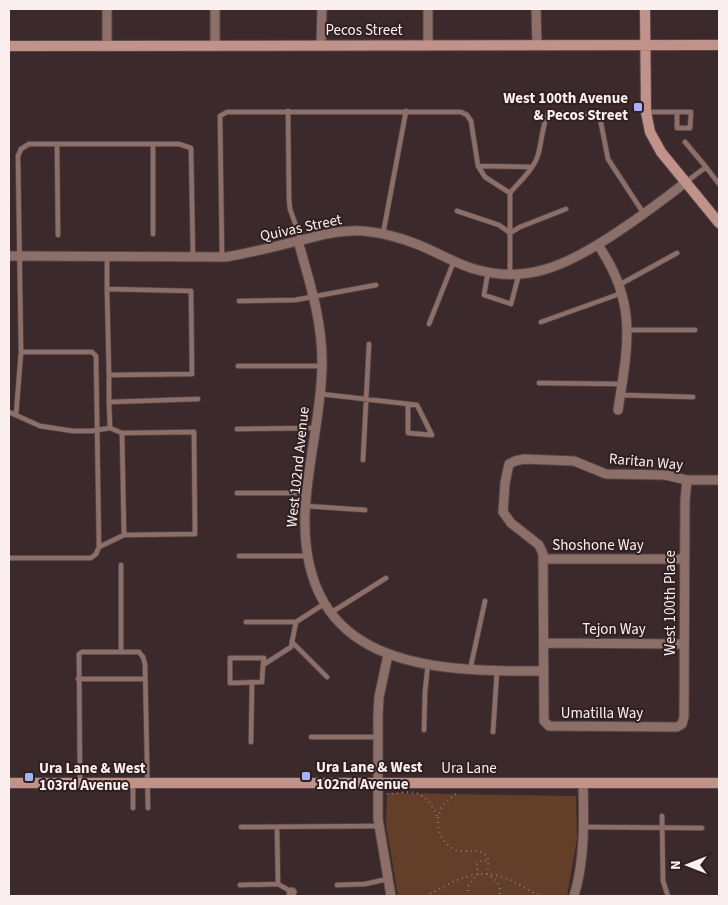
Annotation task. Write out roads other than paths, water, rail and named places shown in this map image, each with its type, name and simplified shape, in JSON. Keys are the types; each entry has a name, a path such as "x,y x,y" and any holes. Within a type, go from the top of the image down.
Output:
{"street":[{"path":"107,9 107,46"},
{"path":"215,9 215,46"},
{"path":"322,9 322,46"},
{"path":"428,9 428,45"},
{"path":"536,9 537,45"},
{"path":"645,9 647,122 655,142 719,223"},
{"name":"Pecos Street","path":"9,46 719,45"},
{"name":"Quivas Street","path":"9,256 222,257 300,241 319,235 348,231 383,234 418,244 454,261 488,272 515,274 536,272 566,263 598,245 645,214 686,182"},
{"name":"West 102nd Avenue","path":"300,241 319,320 322,366 307,493 305,539 311,574 325,603 341,624 358,639 388,655 470,670 544,671"},
{"path":"598,245 609,261 621,289 627,315 618,410"},
{"name":"Raritan Way","path":"543,559 539,545 511,523 503,512 507,468 512,462 524,459 574,461 606,474 665,475 687,480 719,480"},
{"name":"West 100th Place","path":"681,725 684,717 684,559 687,480"},
{"path":"543,559 544,671"},
{"name":"Shoshone Way","path":"543,559 684,559"},
{"name":"Tejon Way","path":"544,643 684,644"},
{"path":"388,655 379,697 377,737 378,826 391,896"},
{"name":"Umatilla Way","path":"544,671 544,720 549,726 672,727 681,725"},
{"name":"Ura Lane","path":"9,783 378,782 719,784"},
{"path":"574,896 581,861 584,827 583,783"}],"lane":[{"path":"288,111 289,200 300,241"},
{"path":"383,234 406,111"},
{"path":"222,257 220,116 227,112 461,112 471,120 478,166 484,177 510,193"},
{"path":"646,112 677,112 691,112 690,128 677,128 677,112"},
{"path":"488,272 484,294 511,304 515,274 510,233 510,193 531,168 538,155 543,126 548,113 594,114 600,118 608,159 645,214"},
{"path":"685,142 719,184"},
{"path":"16,415 21,352 18,156 21,149 29,144 179,144 191,148 193,257"},
{"path":"57,144 58,235"},
{"path":"153,144 153,234"},
{"path":"478,166 531,168"},
{"path":"686,182 706,167"},
{"path":"510,233 520,227 566,209"},
{"path":"457,211 500,225 510,233"},
{"path":"542,322 621,289 676,253"},
{"path":"107,256 108,402 110,428"},
{"path":"429,324 454,261"},
{"path":"239,301 314,298 361,286 376,285"},
{"path":"107,289 191,291 192,374 108,375"},
{"path":"627,330 695,330"},
{"path":"363,460 369,344"},
{"path":"9,558 91,558 99,548 95,353 21,352"},
{"path":"238,366 322,366"},
{"path":"539,383 621,384"},
{"path":"319,394 417,406 432,435 408,433 408,405"},
{"path":"620,395 693,397"},
{"path":"108,402 198,399"},
{"path":"9,412 40,426 72,430 110,428 122,433 194,432 195,534 124,535 99,548"},
{"path":"238,429 315,428"},
{"path":"122,433 124,535"},
{"path":"237,494 307,493"},
{"path":"306,506 365,510"},
{"path":"239,556 307,556"},
{"path":"121,565 121,652"},
{"path":"331,613 386,578"},
{"path":"470,670 485,600"},
{"path":"246,622 296,622 325,603"},
{"path":"263,665 291,647 296,622"},
{"path":"292,642 327,677"},
{"path":"80,783 79,654 82,652 139,652 145,664 148,808"},
{"path":"230,658 264,658 263,665 262,682 230,682 230,658"},
{"path":"424,730 428,663"},
{"path":"494,732 497,671"},
{"path":"78,679 145,679"},
{"path":"251,742 252,682"},
{"path":"311,737 377,737"},
{"path":"133,783 133,808"},
{"path":"662,816 663,881 668,896"},
{"path":"241,827 378,826"},
{"path":"277,827 278,884"},
{"path":"584,827 702,828"},
{"path":"337,885 365,884 388,879"},
{"path":"240,885 278,884 291,894"}],"place":[{"name":"West 100th Avenue & Pecos Street","path":"638,107"},
{"name":"Ura Lane & West 102nd Avenue","path":"306,776"},
{"name":"Ura Lane & West 103rd Avenue","path":"29,777"}]}
